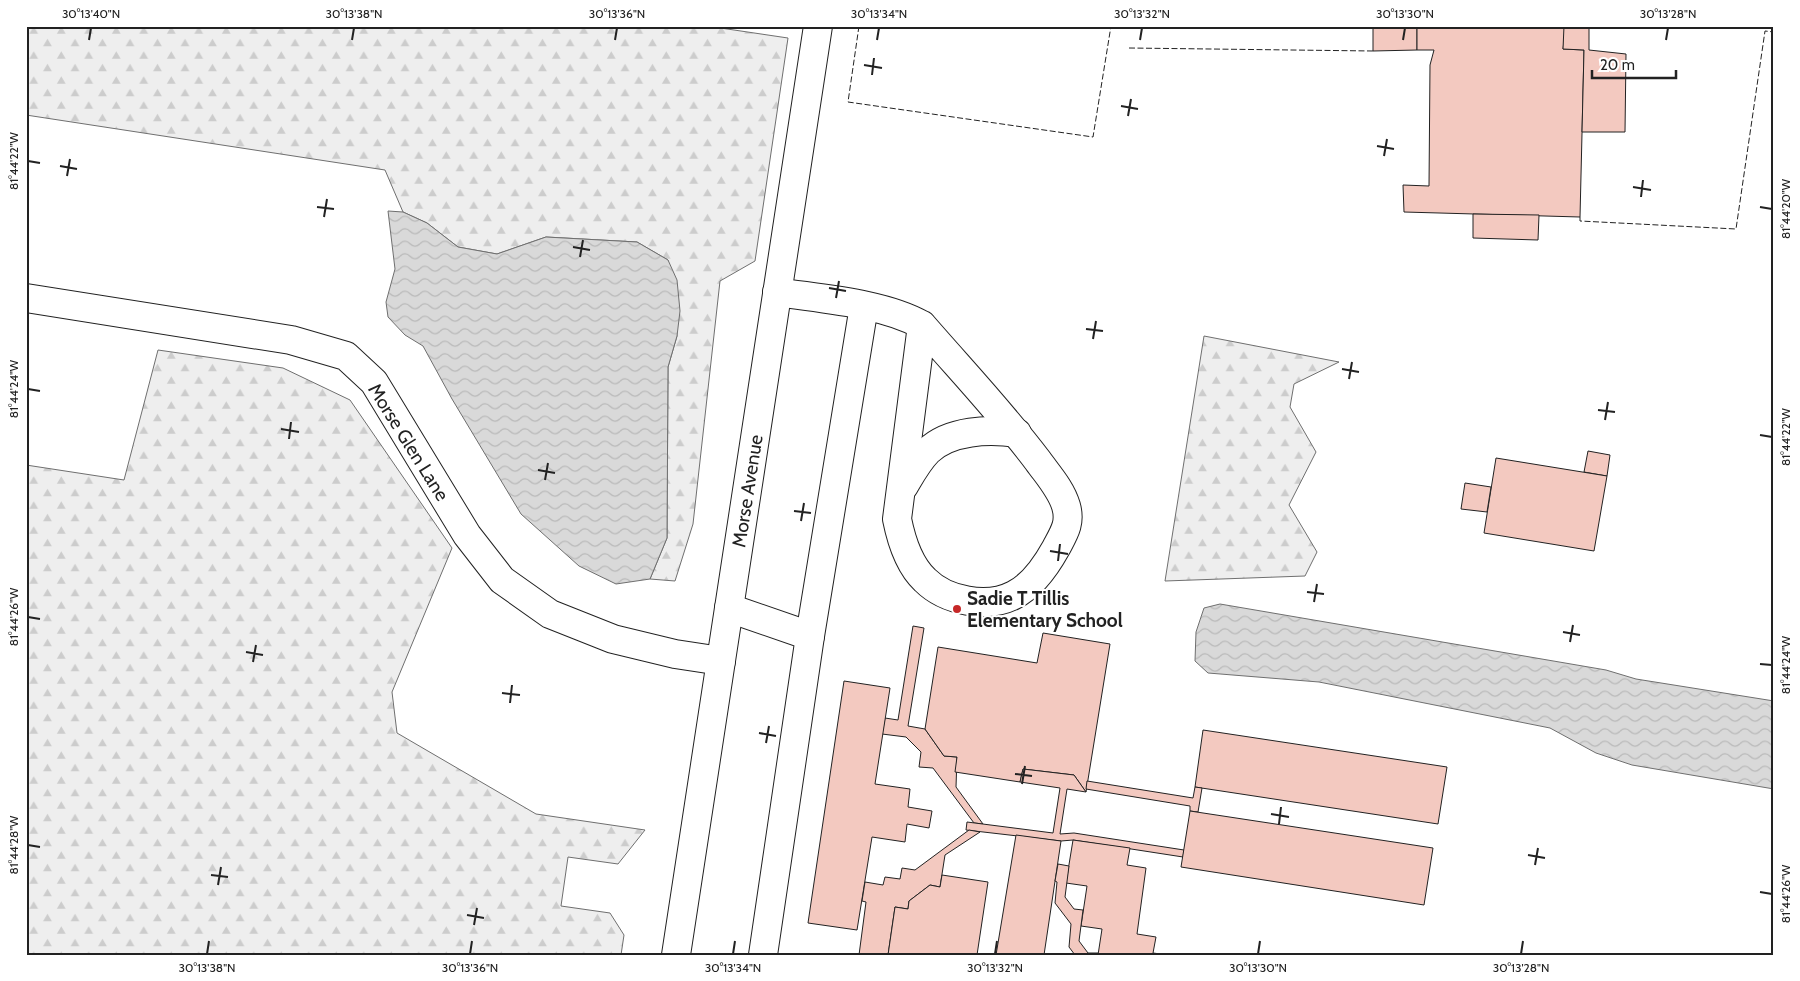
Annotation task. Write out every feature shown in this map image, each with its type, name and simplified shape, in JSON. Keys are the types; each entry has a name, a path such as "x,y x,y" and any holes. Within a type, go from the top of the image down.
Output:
{"street":[{"name":"Morse Avenue","path":"676,955 818,26"},
{"path":"777,292 864,306 900,315 922,325 1017,433 1057,487 1064,500 1068,520 1067,528 1049,560 1026,588 1001,600 973,601 956,598 933,587 924,579 904,546 899,532 897,519 900,491 922,325"},
{"name":"Morse Glen Lane","path":"26,298 291,340 346,356 374,382 467,535 502,580 550,614 613,639 675,654 721,661"},
{"path":"762,955 810,636 864,306"},
{"path":"900,491 923,457 930,450 945,441 978,432 1001,431 1017,433"},
{"path":"729,608 810,636"}],"green space":[{"path":"26,26 707,26 788,38 755,261 720,281 693,524 675,581 650,579 667,538 668,367 677,336 668,260 637,242 546,237 497,254 458,247 427,223 403,212 385,170 26,115"},
{"path":"1204,336 1339,362 1294,384 1290,407 1316,452 1289,505 1317,552 1305,576 1165,581"},
{"path":"158,350 283,368 350,400 452,548 392,692 397,733 536,814 645,830 618,864 568,857 561,906 610,913 624,935 621,955 26,955 26,465 124,480"}],"water":[{"path":"388,211 403,212 427,223 458,247 497,254 546,237 637,242 668,260 677,280 680,311 677,336 668,367 667,538 650,579 616,584 579,566 521,514 452,399 423,346 405,335 388,317 386,302 395,269"},
{"path":"1220,604 1606,670 1636,679 1774,701 1774,789 1632,765 1596,753 1550,728 1319,682 1208,673 1195,661 1196,632 1204,608"}],"building":[{"path":"1373,26 1417,26 1417,50 1373,51"},
{"path":"1417,26 1566,26 1563,49 1584,50 1580,217 1404,212 1403,185 1429,186 1430,65 1434,50 1417,50"},
{"path":"1564,26 1589,26 1589,50 1626,54 1625,132 1582,132 1584,50 1563,49"},
{"path":"1473,214 1539,215 1538,240 1473,238"},
{"path":"1588,451 1610,455 1607,476 1584,472"},
{"path":"1496,458 1607,476 1594,551 1484,533"},
{"path":"1465,483 1491,487 1487,512 1461,509"},
{"path":"913,626 924,628 908,726 925,729 944,756 957,757 956,787 983,824 974,823 933,768 919,767 921,752 906,737 882,734 885,718 898,720"},
{"path":"1043,633 1110,644 1086,792 1074,775 1023,769 1020,782 955,772 957,757 944,756 925,729 938,647 1037,663"},
{"path":"844,681 890,688 875,784 910,789 908,807 932,811 929,828 907,824 905,842 872,837 857,930 808,923"},
{"path":"1203,730 1447,767 1438,824 1195,787"},
{"path":"1023,769 1074,775 1086,792 1067,789 1060,834 1074,833 1184,850 1183,857 1073,840 1061,841 966,830 967,822 1053,833 1060,788 1020,782"},
{"path":"1087,781 1193,798 1195,787 1202,788 1198,812 1190,811 1190,806 1086,789"},
{"path":"1190,811 1433,848 1424,905 1181,867"},
{"path":"969,830 980,832 945,855 940,887 930,885 909,901 908,909 895,907 888,955 859,955 866,902 862,901 865,882 883,885 885,877 900,879 902,868 915,870"},
{"path":"1016,835 1061,841 1044,955 996,955"},
{"path":"1073,840 1130,848 1127,865 1146,868 1137,934 1156,937 1153,953 1168,955 1098,955 1102,929 1081,926 1087,886 1066,883"},
{"path":"1058,864 1069,866 1065,897 1074,909 1083,910 1079,941 1088,953 1098,953 1098,955 1075,955 1069,947 1071,924 1055,903 1057,882 1055,881"},
{"path":"942,875 988,882 977,955 888,955 895,907 908,909 909,901 930,885 940,887"}],"fence":[{"path":"859,26 848,102 1093,137 1111,26"},
{"path":"1580,217 1580,221 1736,229 1765,31 1774,32"},
{"path":"1129,48 1373,51"}],"place":[{"name":"Sadie T Tillis Elementary School","path":"957,609"}]}
